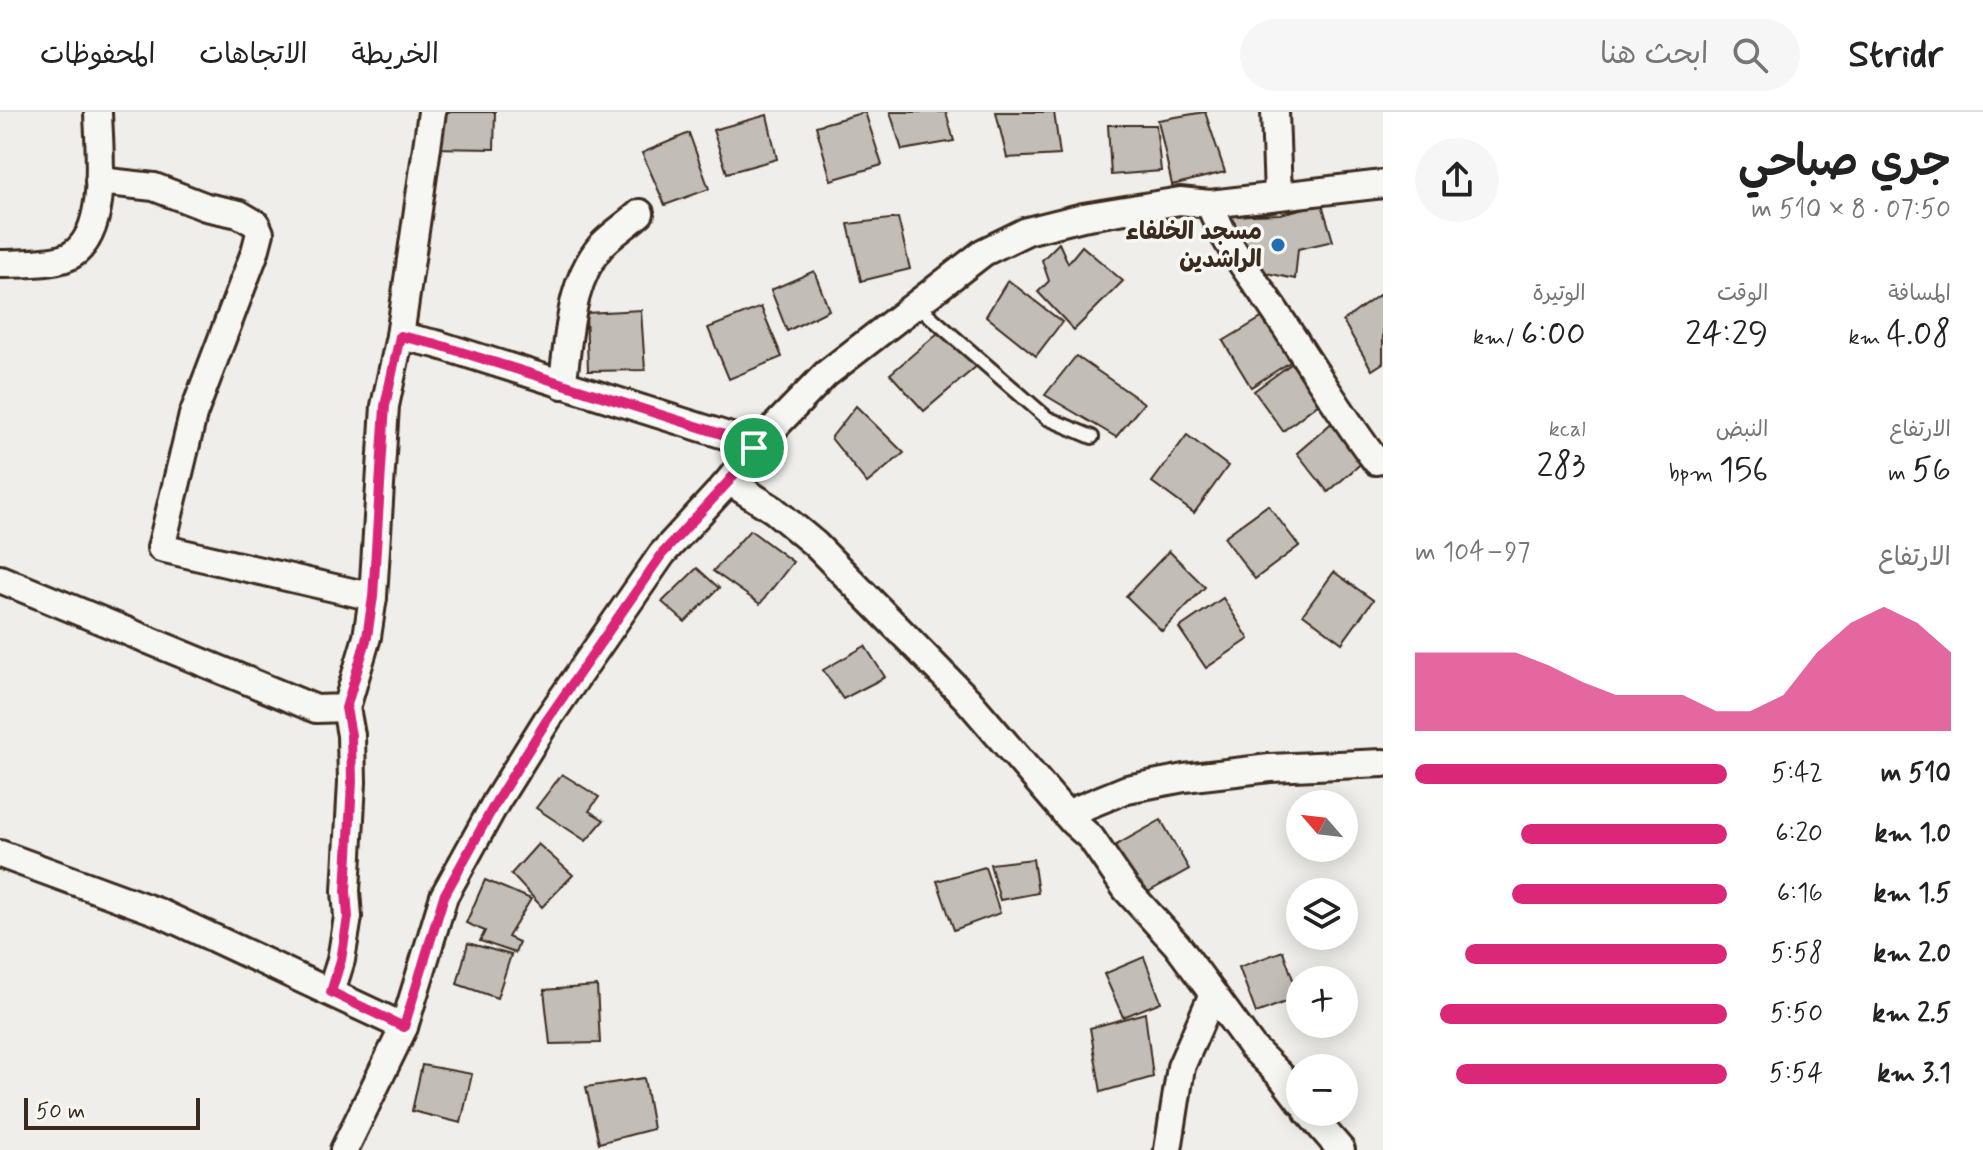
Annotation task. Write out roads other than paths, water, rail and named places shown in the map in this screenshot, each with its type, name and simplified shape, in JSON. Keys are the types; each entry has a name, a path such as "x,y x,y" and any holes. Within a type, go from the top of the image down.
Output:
{"street":[{"path":"0,264 36,263 71,256 86,242 93,226 99,181 98,112"},
{"path":"331,992 341,960 348,917 346,891 352,782 351,735 346,708 367,637 373,597 385,406 400,336 432,112"},
{"path":"1275,112 1278,196"},
{"path":"99,181 154,187 206,207 239,214 256,224 260,233 193,415 161,548 373,597"},
{"path":"344,1150 404,1027 444,896 496,802 547,720 662,554 729,481 754,448 826,374 984,252 1027,231 1083,217 1180,201 1210,204 1383,184"},
{"path":"1210,204 1216,221 1240,260 1342,415 1376,461 1383,460"},
{"path":"562,385 574,299 582,273 602,246 640,213"},
{"path":"400,336 436,344 750,443 754,448"},
{"path":"729,481 774,510 815,544 967,699 1066,814 1091,838 1126,889 1177,945 1252,1047 1286,1083"},
{"path":"0,579 316,709 346,708"},
{"path":"1066,814 1127,789 1184,778 1270,768 1383,763"},
{"path":"0,854 158,912 404,1027"},
{"path":"1168,1150 1181,1067 1213,994"},
{"path":"1320,1126 1341,1150"}],"lane":[{"path":"916,304 1047,418 1092,437"}],"place":[{"name":"مسجد الخلفاء الراشدين","path":"1278,245"}]}
